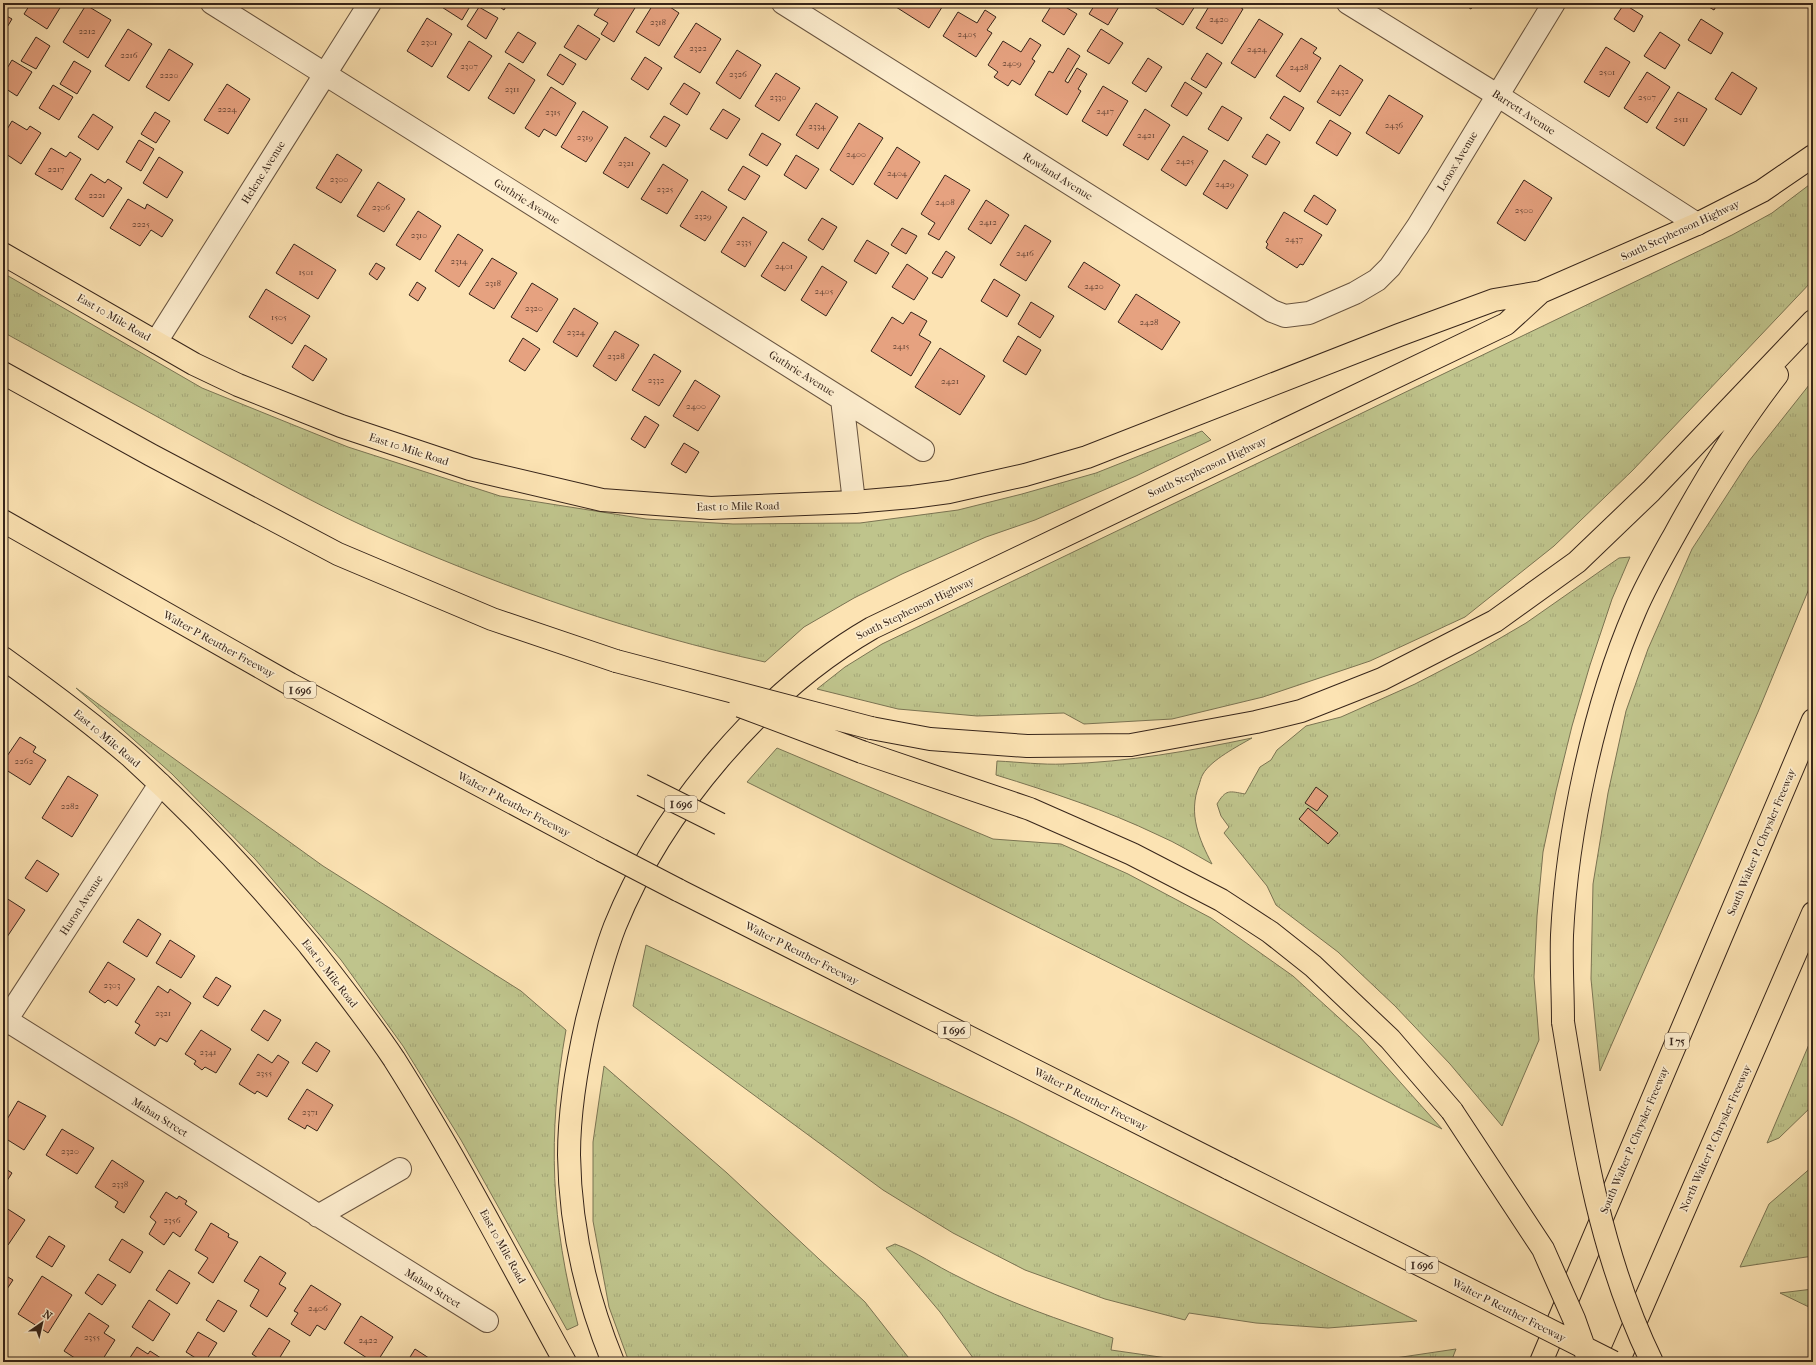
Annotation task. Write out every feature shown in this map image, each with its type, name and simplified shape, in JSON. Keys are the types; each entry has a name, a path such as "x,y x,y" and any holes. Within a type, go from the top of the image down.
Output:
{"main road":[{"name":"South Stephenson Highway","path":"854,502 949,492 1025,475 1080,459 1487,302 1541,292 1697,224 1762,191 1813,156"},
{"name":"East 10 Mile Road","path":"3,254 194,364 238,385 341,426 463,467 602,500 711,508 854,502"},
{"name":"South Stephenson Highway","path":"612,1362 597,1324 582,1266 574,1209 570,1148 572,1098 582,1043 598,975 615,927 635,882 687,799 717,761 739,736 801,677 844,645 872,628 1506,324 1541,292"},
{"path":"616,661 871,728 938,740 1027,746 1131,745 1256,722 1301,711 1382,679 1495,621 1577,562 1650,491 1813,321"},
{"path":"1652,1362 1621,1290 1604,1233 1579,1118 1563,1022 1562,936 1568,872 1589,756 1608,683 1635,611 1697,494 1746,418 1813,328"},
{"path":"3,373 151,455 338,554 492,619 616,661 862,752 1030,809 1132,854 1221,900 1270,932 1313,966 1390,1039 1452,1111 1543,1249 1574,1319 1590,1362"},
{"name":"Walter P Reuther Freeway","path":"3,521 290,684 601,850 1613,1362"},
{"name":"East 10 Mile Road","path":"3,658 48,690 111,740 160,784 216,841 282,913 338,981 393,1058 461,1171 565,1362"},
{"name":"South Walter P. Chrysler Freeway","path":"1541,1362 1813,720"},
{"name":"I 696","path":"642,785 720,824"},
{"name":"North Walter P. Chrysler Freeway","path":"1618,1362 1813,913"}],"street":[{"name":"Guthrie Avenue","path":"212,3 923,450"},
{"name":"Helene Avenue","path":"156,342 370,3"},
{"name":"Rowland Avenue","path":"783,3 1272,312 1285,316 1309,313 1340,299"},
{"name":"Barrett Avenue","path":"1348,3 1497,95 1697,224"},
{"name":"Lenox Avenue","path":"1340,299 1377,280 1390,268 1418,226 1554,3"},
{"name":"Guthrie Avenue","path":"842,399 854,502"},
{"name":"Huron Avenue","path":"4,1021 160,784"},
{"name":"Mahan Street","path":"4,1021 487,1321"},
{"path":"318,1216 400,1169"}],"green space":[{"path":"1813,182 1813,280 1632,471 1554,546 1465,617 1370,661 1263,697 1172,719 1084,724 1064,713 977,716 898,709 817,689 845,667 882,644 1732,235 1772,213"},
{"path":"3,273 202,388 348,447 500,496 646,519 733,524 860,523 958,510 1096,473 1202,431 1211,440 1136,476 1035,520 986,537 902,574 854,598 804,627 765,662 669,638 574,609 480,575 388,537 324,507 3,332"},
{"path":"1813,380 1813,579 1758,712 1600,1071 1591,979 1593,884 1608,793 1626,711 1648,649 1692,549 1749,461"},
{"path":"1630,557 1612,599 1590,665 1572,726 1556,791 1543,852 1537,916 1534,977 1539,1040 1502,1126 1450,1064 1395,1006 1338,952 1276,905 1267,886 1224,833 1229,827 1221,816 1217,804 1228,792 1245,794 1260,767 1271,760 1277,750 1306,726 1341,717 1415,684 1473,654 1526,623 1619,558"},
{"path":"76,688 323,866 521,991 566,1030 556,1106 554,1143 555,1179 557,1215 562,1251 578,1325 567,1330 461,1140 403,1046 341,960 255,859 172,774"},
{"path":"1252,738 1225,754 1212,764 1203,774 1201,780 1196,796 1196,826 1212,864 1172,842 1118,817 1058,795 996,775 997,761 1056,764 1112,761 1182,751"},
{"path":"777,748 993,839 1061,844 1128,874 1211,918 1293,976 1360,1037 1442,1129 747,782"},
{"path":"646,945 1013,1118 1417,1321 1328,1328 1256,1323 1189,1313 1185,1320 1105,1299 1025,1270 953,1233 883,1190 633,1006"},
{"path":"1813,1035 1813,1105 1779,1138 1767,1143"},
{"path":"604,1066 727,1173 865,1302 912,1362 629,1362 609,1307 593,1221 593,1142"},
{"path":"1813,1166 1813,1256 1740,1267 1769,1204"},
{"path":"895,1244 995,1294 1053,1317 1113,1338 1111,1350 1195,1362 976,1362 940,1312 886,1248"},
{"path":"1813,1289 1813,1309 1780,1293"},
{"path":"1456,1349 1451,1362 1351,1362 1375,1361"}],"building":[{"path":"31,3 63,3 47,29 24,14"},
{"path":"472,3 462,20 437,4"},
{"path":"494,3 508,3 504,10"},
{"path":"602,3 638,3 614,42 601,34 608,23 594,15"},
{"path":"654,3 664,3 679,13 659,46 636,32"},
{"path":"898,3 944,4 929,28 896,7"},
{"path":"1053,3 1059,3 1077,14 1064,35 1042,21"},
{"path":"1096,3 1117,3 1120,5 1108,25 1089,14"},
{"path":"1156,3 1197,3 1183,25 1154,7"},
{"path":"1211,3 1233,3 1243,9 1222,44 1196,28"},
{"path":"1461,3 1475,3 1471,9"},
{"path":"1702,3 1718,3 1714,10"},
{"path":"1624,4 1643,16 1634,32 1614,19"},
{"path":"86,5 111,20 88,58 63,42"},
{"path":"479,7 498,18 486,39 467,26"},
{"path":"985,10 996,17 987,30 992,33 976,57 943,36 958,12 977,23"},
{"path":"3,14 12,19 3,34"},
{"path":"427,18 452,34 432,67 407,51"},
{"path":"1259,19 1283,34 1255,78 1231,63"},
{"path":"1701,19 1723,33 1711,54 1688,40"},
{"path":"696,23 721,39 700,73 674,57"},
{"path":"578,25 600,39 586,60 564,47"},
{"path":"128,29 152,44 129,81 105,66"},
{"path":"1101,29 1123,43 1109,64 1087,51"},
{"path":"518,32 536,43 523,63 505,52"},
{"path":"1660,32 1680,45 1665,69 1644,56"},
{"path":"36,37 50,46 36,69 21,61"},
{"path":"1030,38 1041,45 1032,59 1035,61 1020,85 1012,80 1008,86 994,77 998,72 988,65 1003,41 1021,52"},
{"path":"1301,38 1317,48 1313,53 1321,58 1300,92 1276,76"},
{"path":"469,41 492,56 469,91 447,77"},
{"path":"1606,47 1630,62 1609,97 1584,82"},
{"path":"1068,48 1080,56 1065,81 1068,83 1077,68 1087,74 1078,89 1081,91 1067,115 1035,95 1049,71 1053,73"},
{"path":"169,49 193,64 169,101 146,87"},
{"path":"737,50 761,65 740,99 716,83"},
{"path":"1207,53 1222,63 1206,88 1191,79"},
{"path":"560,54 576,64 563,85 547,75"},
{"path":"645,57 662,68 648,90 631,79"},
{"path":"1148,58 1162,67 1146,92 1132,83"},
{"path":"12,60 32,72 17,96 3,87 3,75"},
{"path":"74,61 91,71 77,94 60,84"},
{"path":"509,63 535,80 514,114 488,98"},
{"path":"1340,65 1363,80 1340,116 1317,102"},
{"path":"1647,72 1670,87 1647,123 1624,108"},
{"path":"1732,72 1757,88 1741,115 1715,99"},
{"path":"776,73 800,88 779,121 755,106"},
{"path":"1185,82 1202,93 1187,116 1171,106"},
{"path":"684,83 700,93 687,115 670,104"},
{"path":"227,84 250,99 228,134 204,120"},
{"path":"53,85 73,97 59,120 39,108"},
{"path":"1103,86 1128,101 1107,136 1082,121"},
{"path":"551,87 576,103 556,136 544,129 539,137 525,128"},
{"path":"1678,92 1707,109 1684,146 1656,128"},
{"path":"1389,95 1423,116 1399,154 1366,133"},
{"path":"1284,96 1304,108 1290,131 1270,118"},
{"path":"816,103 838,117 818,149 796,135"},
{"path":"1222,106 1242,118 1228,141 1208,129"},
{"path":"723,109 740,119 727,139 710,129"},
{"path":"1145,109 1170,125 1148,160 1123,145"},
{"path":"583,111 608,127 586,162 561,147"},
{"path":"155,112 170,121 156,143 141,134"},
{"path":"93,114 113,127 98,150 78,137"},
{"path":"664,116 680,125 666,147 650,137"},
{"path":"1330,120 1351,133 1337,156 1316,143"},
{"path":"12,121 27,130 30,126 41,133 21,164 3,152 3,136"},
{"path":"859,123 883,138 853,185 830,170"},
{"path":"762,133 781,144 767,166 749,155"},
{"path":"1267,134 1280,142 1266,165 1252,157"},
{"path":"1183,136 1208,151 1186,186 1161,170"},
{"path":"625,137 650,153 628,188 603,173"},
{"path":"139,140 154,149 141,171 126,162"},
{"path":"897,147 920,162 897,199 874,184"},
{"path":"51,148 66,157 70,152 81,159 62,190 35,174"},
{"path":"337,154 362,170 341,203 316,188"},
{"path":"796,155 819,169 806,189 784,175"},
{"path":"159,157 183,172 167,198 143,183"},
{"path":"1224,160 1248,175 1227,209 1203,194"},
{"path":"663,164 688,180 667,214 641,199"},
{"path":"743,166 760,176 745,200 728,190"},
{"path":"91,174 105,183 108,179 122,188 103,217 75,199"},
{"path":"945,175 970,190 939,240 928,234 935,223 921,214"},
{"path":"1524,180 1552,198 1525,241 1497,223"},
{"path":"378,182 405,199 384,232 357,216"},
{"path":"702,191 727,207 705,241 680,226"},
{"path":"1314,195 1336,210 1327,225 1304,211"},
{"path":"128,199 145,209 147,204 173,220 162,237 151,230 140,246 110,228"},
{"path":"986,200 1009,215 991,244 968,229"},
{"path":"418,211 441,226 420,260 396,245"},
{"path":"1284,212 1322,235 1303,265 1300,264 1297,268 1266,248 1268,244 1266,242"},
{"path":"743,217 767,232 745,267 721,252"},
{"path":"822,218 837,227 823,250 808,240"},
{"path":"1025,225 1051,241 1026,281 1000,265"},
{"path":"902,228 917,236 906,254 891,245"},
{"path":"458,234 483,250 459,287 435,271"},
{"path":"867,240 889,253 876,274 854,261"},
{"path":"783,242 807,257 785,291 761,276"},
{"path":"294,244 336,270 318,299 276,273"},
{"path":"946,251 955,257 942,278 932,273"},
{"path":"492,258 517,273 494,309 469,294"},
{"path":"1084,262 1120,285 1105,310 1068,287"},
{"path":"376,263 385,268 377,280 369,274"},
{"path":"907,264 928,278 914,300 892,287"},
{"path":"822,266 847,282 826,316 801,300"},
{"path":"994,279 1020,295 1007,317 981,301"},
{"path":"417,282 426,288 418,301 409,295"},
{"path":"532,283 558,299 537,332 511,317"},
{"path":"266,289 310,316 292,344 249,317"},
{"path":"1136,294 1180,322 1162,350 1118,322"},
{"path":"1031,302 1054,316 1040,338 1018,324"},
{"path":"574,308 598,323 577,357 553,342"},
{"path":"911,312 927,321 919,335 931,342 911,376 871,351 892,317 903,324"},
{"path":"615,331 639,345 616,381 593,366"},
{"path":"1018,336 1041,350 1026,375 1003,361"},
{"path":"523,338 540,349 525,371 509,361"},
{"path":"305,345 327,359 313,381 292,367"},
{"path":"940,348 985,376 960,415 915,387"},
{"path":"654,354 681,371 659,406 632,390"},
{"path":"695,380 720,396 698,431 673,416"},
{"path":"645,416 659,425 645,448 631,439"},
{"path":"684,443 699,452 686,473 671,464"},
{"path":"20,737 36,747 33,752 46,760 30,785 3,768 3,762"},
{"path":"68,776 98,795 72,837 42,818"},
{"path":"1316,787 1328,796 1317,811 1305,803"},
{"path":"1308,808 1338,833 1328,844 1299,819"},
{"path":"37,860 59,874 47,892 25,878"},
{"path":"3,896 25,910 3,943"},
{"path":"138,919 161,934 147,957 123,942"},
{"path":"170,940 195,956 181,978 156,963"},
{"path":"108,962 135,979 117,1006 108,1000 105,1003 89,992"},
{"path":"216,977 231,986 218,1006 203,997"},
{"path":"158,986 168,993 170,989 191,1003 167,1042 160,1038 155,1046 135,1033 140,1025 135,1022"},
{"path":"264,1010 281,1020 268,1041 251,1030"},
{"path":"201,1030 231,1049 216,1073 205,1067 202,1070 194,1064 196,1061 185,1054"},
{"path":"316,1042 330,1051 317,1072 302,1063"},
{"path":"258,1054 272,1063 278,1055 289,1062 267,1097 257,1091 255,1094 239,1084"},
{"path":"307,1089 333,1105 317,1131 307,1125 305,1129 288,1119"},
{"path":"18,1101 46,1116 24,1150 3,1137 3,1126"},
{"path":"62,1129 94,1148 77,1174 46,1155"},
{"path":"112,1160 144,1181 124,1213 115,1207 118,1202 95,1187"},
{"path":"3,1167 12,1173 3,1187"},
{"path":"166,1192 177,1199 179,1196 187,1201 185,1204 197,1212 180,1237 173,1232 164,1245 149,1234 156,1222 150,1217"},
{"path":"3,1206 25,1220 8,1245 3,1241"},
{"path":"211,1223 229,1234 228,1237 238,1242 213,1283 198,1273 208,1258 195,1250"},
{"path":"49,1236 65,1246 52,1267 36,1257"},
{"path":"122,1239 143,1252 130,1273 109,1260"},
{"path":"260,1256 286,1273 279,1284 286,1288 267,1317 250,1306 259,1290 244,1281"},
{"path":"169,1270 190,1283 177,1304 156,1290"},
{"path":"3,1274 13,1280 3,1295"},
{"path":"98,1274 116,1285 102,1305 85,1293"},
{"path":"42,1276 72,1295 48,1333 18,1314"},
{"path":"311,1285 341,1304 325,1330 317,1325 310,1336 291,1324 298,1313 294,1311"},
{"path":"149,1300 170,1314 153,1341 132,1327"},
{"path":"218,1300 237,1311 224,1332 206,1320"},
{"path":"89,1313 109,1326 104,1333 115,1340 101,1362 95,1362 88,1358 85,1362 81,1362 64,1351"},
{"path":"361,1316 393,1337 377,1362 365,1362 367,1358 344,1343"},
{"path":"269,1328 290,1341 277,1362 264,1362 252,1354"},
{"path":"198,1332 217,1343 205,1362 202,1362 186,1352"},
{"path":"137,1347 148,1354 150,1351 167,1362 127,1362"},
{"path":"415,1349 435,1362 407,1362"}]}
